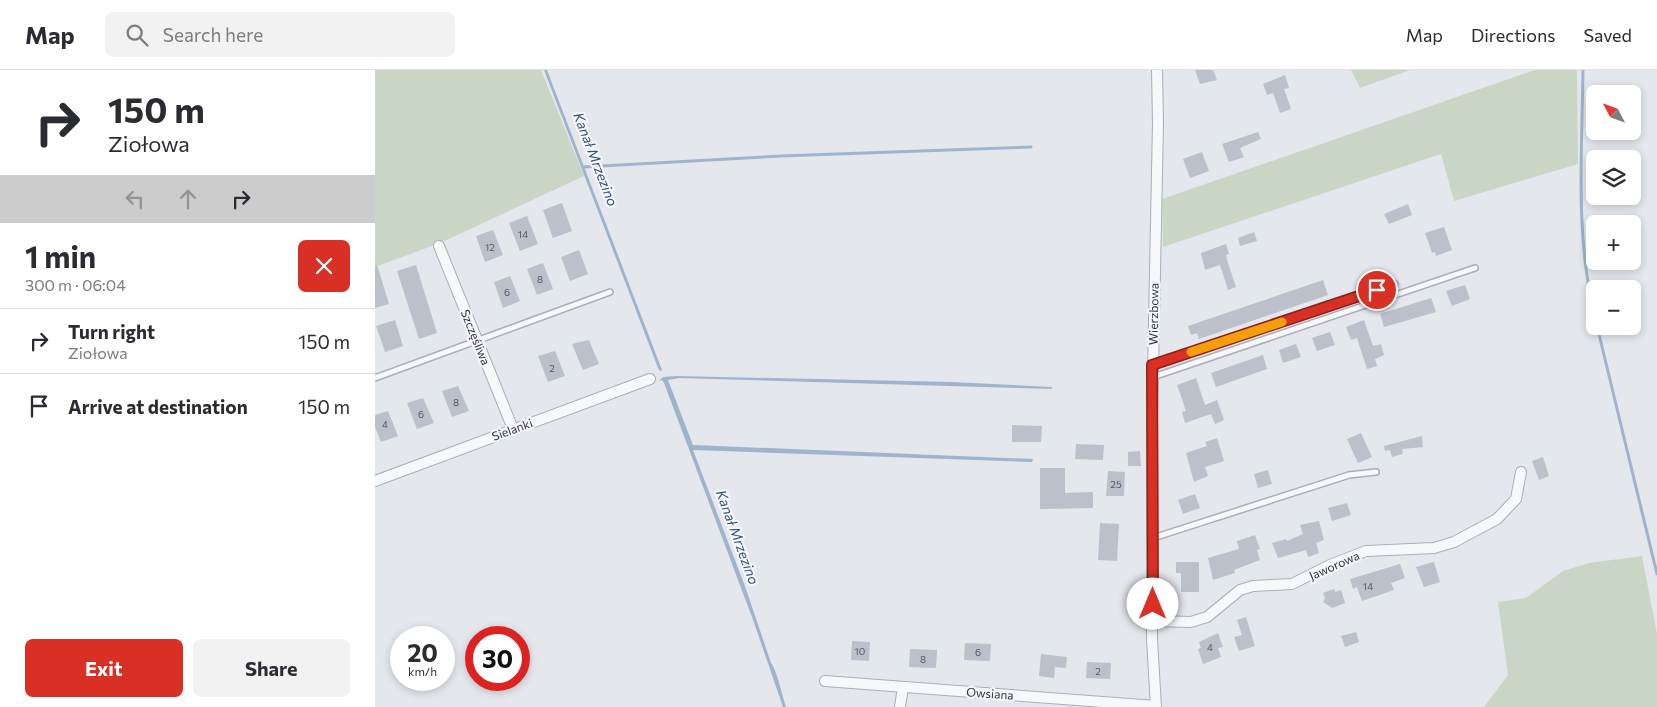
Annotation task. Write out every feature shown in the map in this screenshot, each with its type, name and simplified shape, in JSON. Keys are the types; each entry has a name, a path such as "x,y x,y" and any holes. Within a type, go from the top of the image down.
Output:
{"street":[{"name":"Wierzbowa","path":"1156,706 1152,621 1152,365 1158,122 1157,70"},
{"name":"Szczęśliwa","path":"439,246 513,429"},
{"name":"Sielanki","path":"375,481 650,379"},
{"name":"Jaworowa","path":"1152,621 1191,622 1207,617 1240,590 1253,586 1292,584 1330,565 1365,551 1434,548 1453,542 1497,519 1516,499 1521,472"},
{"name":"Owsiana","path":"825,681 1156,706"},
{"path":"900,707 903,687"}],"lane":[{"path":"1152,378 1475,268"},
{"path":"1152,365 1395,284"},
{"path":"375,378 610,292"},
{"path":"1153,538 1349,475 1376,472"}],"green space":[{"path":"375,70 541,70 584,176 440,243 375,267"},
{"path":"1351,70 1410,70 1360,88"},
{"path":"1535,70 1577,70 1578,164 1454,201 1441,154 1163,247 1162,199"},
{"path":"1642,556 1657,634 1657,707 1484,707 1508,675 1498,602 1526,598 1563,571 1589,563"}],"water":[{"path":"544,70 547,70 662,370 660,371 658,368"},
{"path":"663,377 952,382 1052,387 1052,389 679,378 668,380 693,445 1033,459 1032,462 693,450 777,677 786,707 783,707 752,617 664,383 662,380 659,381"}],"building":[{"path":"1195,70 1213,70 1217,80 1200,84"},
{"path":"1285,75 1289,88 1284,89 1291,109 1280,113 1273,93 1267,95 1263,84"},
{"path":"1258,132 1261,139 1240,148 1244,157 1229,162 1222,144"},
{"path":"1202,152 1209,171 1190,178 1183,159"},
{"path":"562,203 572,231 553,238 543,210"},
{"path":"1408,204 1412,215 1389,224 1384,214"},
{"path":"527,216 538,244 520,251 509,223"},
{"path":"1444,227 1452,250 1436,256 1435,252 1432,253 1425,233"},
{"path":"493,230 503,255 485,262 476,236"},
{"path":"1254,232 1257,241 1240,246 1238,238"},
{"path":"1226,244 1229,254 1226,255 1227,260 1236,287 1228,290 1220,265 1205,270 1201,253"},
{"path":"579,250 588,274 570,281 561,257"},
{"path":"543,263 553,289 537,295 527,269"},
{"path":"377,265 389,304 375,308 375,266"},
{"path":"416,265 437,333 419,339 397,271"},
{"path":"510,276 520,301 503,308 494,282"},
{"path":"1323,280 1328,295 1199,339 1197,333 1191,335 1188,326"},
{"path":"1465,285 1470,299 1452,306 1446,291"},
{"path":"1431,298 1436,312 1384,327 1380,314"},
{"path":"395,320 403,346 385,352 376,326"},
{"path":"1364,320 1373,346 1381,344 1384,355 1375,359 1377,366 1367,369 1357,338 1351,340 1346,327"},
{"path":"1330,332 1335,345 1317,351 1312,338"},
{"path":"589,340 599,364 583,370 572,344"},
{"path":"1296,344 1301,357 1283,363 1279,350"},
{"path":"555,351 565,376 548,382 538,356"},
{"path":"1263,355 1267,369 1216,387 1211,373"},
{"path":"1196,378 1205,405 1217,400 1224,420 1215,424 1211,414 1185,423 1182,412 1186,411 1177,385"},
{"path":"458,386 469,411 452,417 442,391"},
{"path":"423,398 434,423 417,429 407,403"},
{"path":"388,411 398,436 381,442 375,427 375,415"},
{"path":"1012,425 1042,426 1041,442 1012,442"},
{"path":"1361,433 1372,457 1358,463 1347,439"},
{"path":"1422,436 1423,447 1402,449 1403,454 1392,457 1390,450 1385,451 1384,446"},
{"path":"1217,438 1224,461 1205,467 1208,476 1194,482 1186,453 1207,446 1205,442"},
{"path":"1076,444 1104,445 1103,460 1075,459"},
{"path":"1140,451 1141,466 1128,466 1128,452"},
{"path":"1543,457 1549,476 1539,480 1532,461"},
{"path":"1040,468 1065,468 1065,493 1093,492 1093,508 1040,509"},
{"path":"1268,470 1272,484 1258,488 1254,474"},
{"path":"1108,471 1125,472 1124,496 1106,496"},
{"path":"1195,494 1200,508 1183,514 1178,500"},
{"path":"1347,503 1351,515 1332,521 1328,508"},
{"path":"1319,521 1324,540 1316,543 1319,553 1308,557 1306,550 1278,558 1272,543 1286,539 1287,541 1303,534 1300,525"},
{"path":"1100,523 1119,524 1117,561 1098,560"},
{"path":"1255,535 1260,549 1257,550 1260,560 1234,570 1235,573 1213,580 1208,558 1239,549 1237,541"},
{"path":"1176,562 1199,562 1199,592 1181,592 1181,573 1176,573"},
{"path":"1434,562 1440,582 1424,587 1416,567"},
{"path":"1400,564 1405,578 1391,583 1394,590 1362,601 1357,587 1353,589 1350,579"},
{"path":"1334,589 1335,592 1341,590 1345,603 1332,608 1323,602 1325,598 1323,593"},
{"path":"1246,617 1255,646 1239,651 1234,637 1242,635 1237,620"},
{"path":"1356,632 1359,642 1345,647 1341,636"},
{"path":"1218,633 1223,647 1218,648 1221,657 1203,664 1198,649 1201,648 1199,642"},
{"path":"852,641 870,642 869,661 851,660"},
{"path":"965,643 991,644 990,661 964,660"},
{"path":"910,649 937,650 936,668 909,667"},
{"path":"1041,654 1067,657 1066,668 1055,667 1054,678 1039,676"},
{"path":"1087,662 1111,663 1110,679 1086,678"}],"waterway":[{"path":"1583,70 1581,194 1582,225 1588,280"},
{"name":"Kanał Mrzezino","path":"583,167 781,156 1031,147"},
{"path":"1599,335 1657,574"}],"slow traffic":[{"path":"1191,352 1282,322"}],"route":[{"path":"1153,604 1152,365 1377,290"}]}
